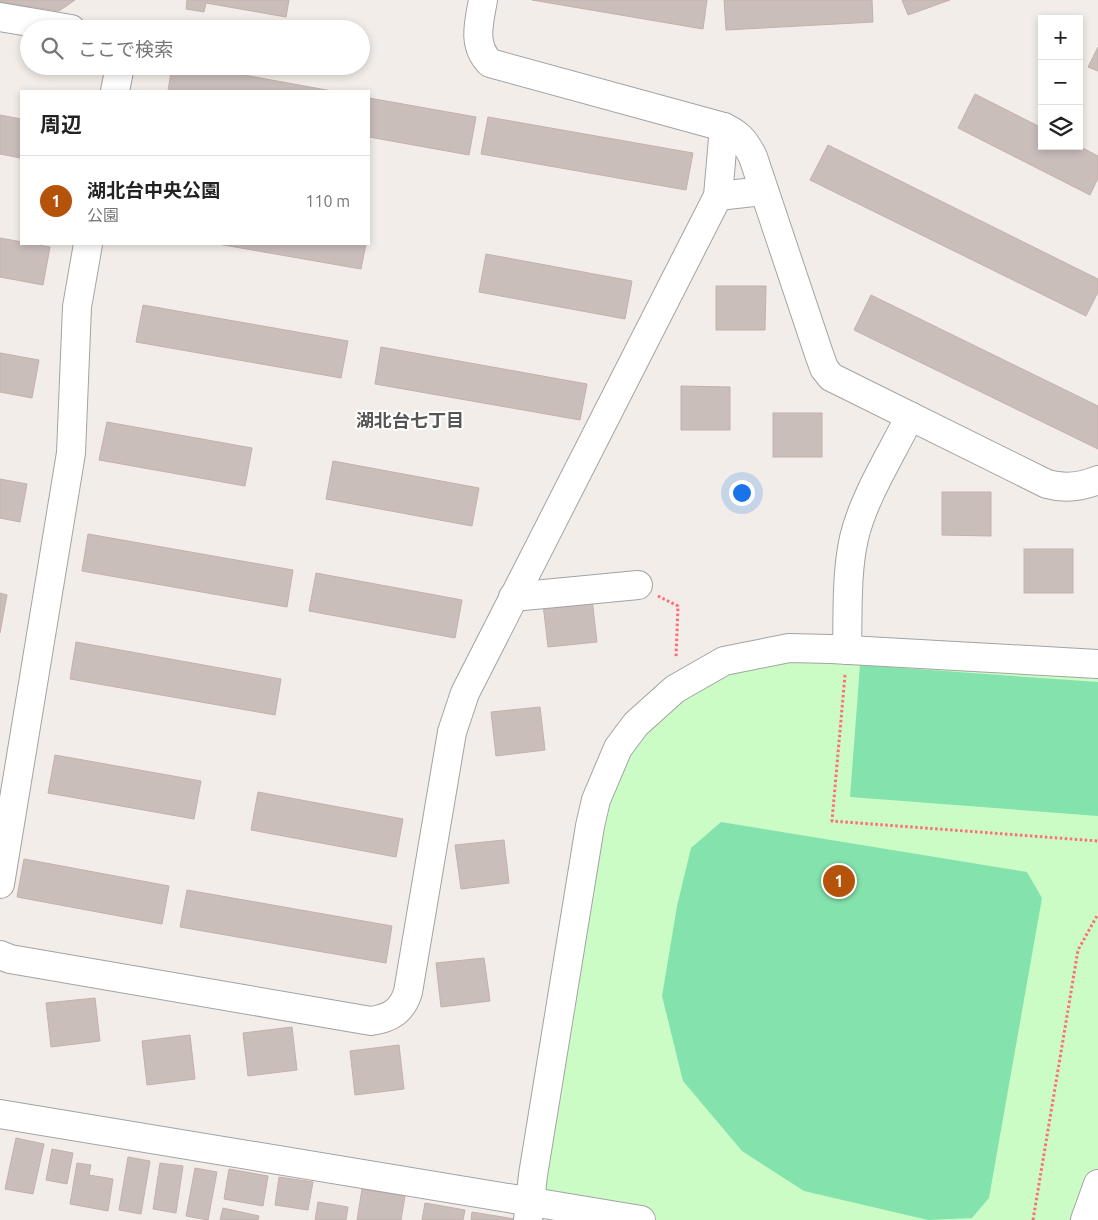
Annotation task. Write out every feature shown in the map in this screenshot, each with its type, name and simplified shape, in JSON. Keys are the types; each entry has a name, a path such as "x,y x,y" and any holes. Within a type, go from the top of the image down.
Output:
{"street":[{"path":"483,0 478,41 482,55 490,63 724,127 744,140 753,157 824,368 832,376 1047,484 1062,488 1080,486 1098,480"},
{"path":"0,17 20,20"},
{"path":"115,90 118,75"},
{"path":"0,955 10,959 371,1021 384,1019 396,1013 403,1006 408,992 452,732 465,692 718,196 724,127"},
{"path":"718,196 764,191"},
{"path":"0,884 70,453 77,307 88,245"},
{"path":"847,650 850,562 854,538 862,513 910,416"},
{"path":"513,597 638,585"},
{"path":"530,1211 533,1176 571,936 596,800 618,748 636,724 675,689 696,675 724,661 746,655 789,648 1098,664"},
{"path":"0,1114 530,1211 640,1220"},
{"path":"1086,1220 1098,1184"}],"path":[{"path":"675,689 678,606"},
{"path":"847,650 832,821 1098,841"},
{"path":"1033,1220 1078,950 1098,914"}],"green space":[{"path":"724,661 1098,664 1098,1184 1085,1220 641,1220 531,1202 618,748"},
{"path":"860,665 1098,682 1098,816 850,797"},
{"path":"721,822 1027,872 1042,898 989,1198 972,1218 928,1220 804,1191 742,1151 683,1081 662,996 677,906 691,848"}],"building":[{"path":"0,0 75,0 59,11 0,2"},
{"path":"187,0 289,0 286,17 206,3 204,12 186,9"},
{"path":"532,0 707,0 703,29"},
{"path":"724,0 872,0 873,22 726,30"},
{"path":"902,0 950,0 908,15"},
{"path":"1098,47 1098,71 1088,67"},
{"path":"171,75 244,75 326,90 168,90"},
{"path":"975,94 1038,126 1038,150 1083,150 1083,148 1098,156 1098,178 1090,195 958,128"},
{"path":"370,98 476,117 469,155 370,137"},
{"path":"0,115 20,119 20,158 0,154"},
{"path":"488,117 693,153 686,190 481,154"},
{"path":"828,145 1098,279 1098,292 1086,316 810,180"},
{"path":"0,238 20,242 20,245 50,247 43,285 0,277"},
{"path":"224,245 366,245 361,269"},
{"path":"486,254 632,281 625,319 479,292"},
{"path":"716,286 766,286 765,330 716,330"},
{"path":"871,295 1098,406 1098,449 854,330"},
{"path":"143,305 348,341 341,378 136,342"},
{"path":"381,347 587,384 580,420 375,384"},
{"path":"0,353 39,360 32,398 0,392"},
{"path":"681,386 730,387 730,430 681,430"},
{"path":"773,413 822,413 822,457 773,457"},
{"path":"107,422 252,448 245,486 99,460"},
{"path":"333,461 479,488 472,526 326,499"},
{"path":"0,479 27,484 20,522 0,518"},
{"path":"942,492 991,492 991,536 942,535"},
{"path":"88,534 293,570 287,607 82,571"},
{"path":"1024,549 1073,549 1073,593 1024,593"},
{"path":"316,573 462,600 455,638 309,611"},
{"path":"0,593 7,595 0,633"},
{"path":"592,599 597,642 548,647 543,604"},
{"path":"76,642 281,679 275,715 70,679"},
{"path":"540,707 545,750 496,756 491,712"},
{"path":"55,755 201,781 194,819 48,793"},
{"path":"258,792 403,819 396,857 251,830"},
{"path":"504,840 509,883 461,889 455,845"},
{"path":"24,859 169,886 162,924 17,897"},
{"path":"187,890 392,926 386,963 180,927"},
{"path":"484,958 490,1001 441,1007 436,963"},
{"path":"95,998 100,1041 51,1047 46,1003"},
{"path":"292,1027 297,1070 248,1076 243,1033"},
{"path":"190,1035 195,1079 147,1085 142,1041"},
{"path":"399,1045 404,1089 355,1095 350,1051"},
{"path":"16,1138 44,1144 33,1194 5,1189"},
{"path":"52,1149 73,1153 67,1184 46,1180"},
{"path":"128,1157 150,1161 141,1214 119,1210"},
{"path":"77,1163 91,1165 89,1175 113,1179 108,1211 70,1204"},
{"path":"160,1163 183,1166 176,1213 153,1209"},
{"path":"195,1168 217,1172 208,1220 186,1216"},
{"path":"229,1169 268,1176 263,1206 224,1199"},
{"path":"279,1177 313,1182 308,1210 275,1205"},
{"path":"362,1189 405,1196 401,1220 357,1220"},
{"path":"318,1202 348,1207 346,1220 315,1220"},
{"path":"425,1203 465,1210 463,1220 422,1220"},
{"path":"223,1208 259,1216 258,1220 220,1220"},
{"path":"472,1212 515,1219 515,1220 471,1220"}],"place":[{"name":"湖北台中央公園","path":"839,881"}],"district":[{"name":"湖北台七丁目","path":"410,420"}]}
